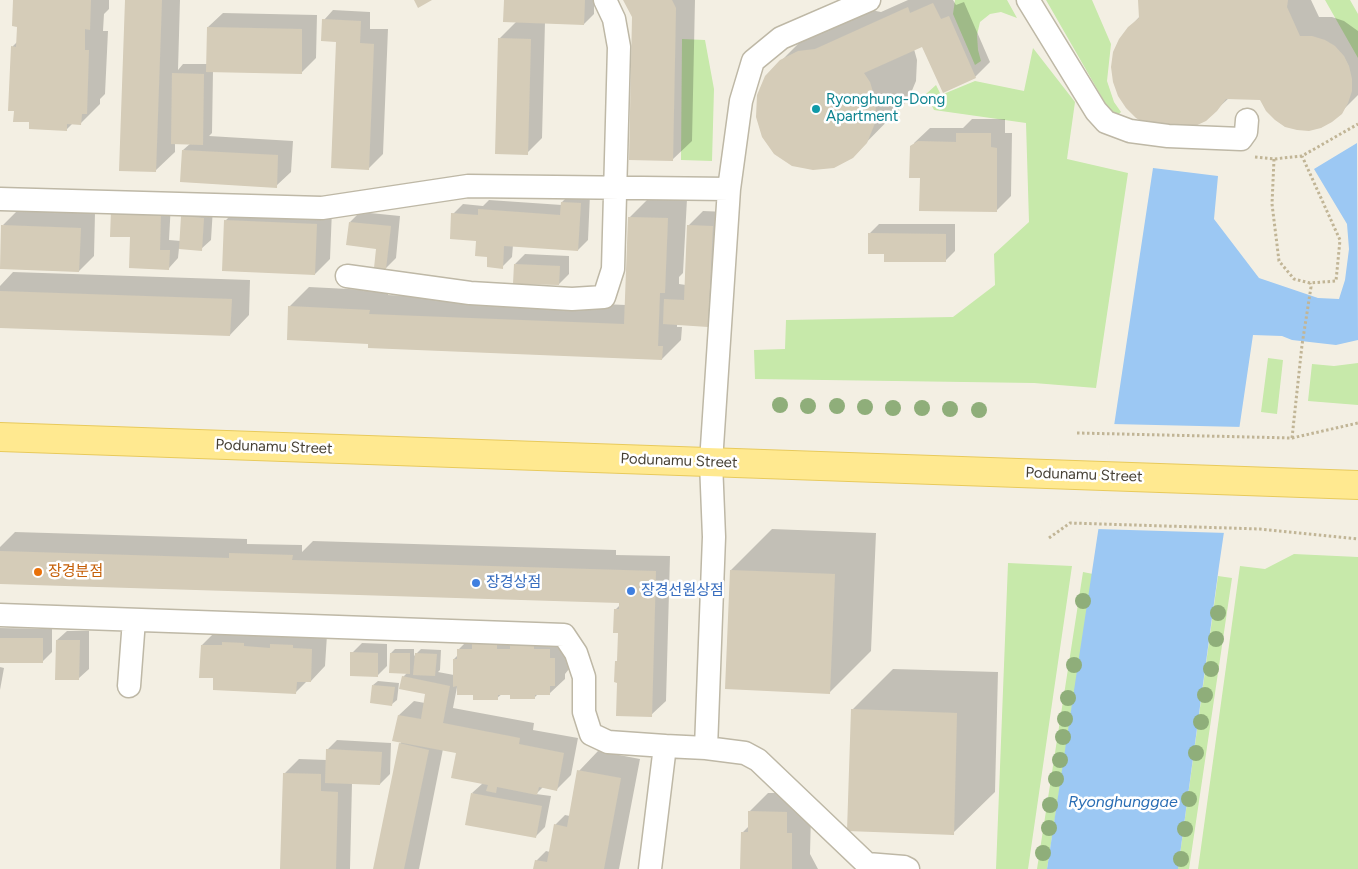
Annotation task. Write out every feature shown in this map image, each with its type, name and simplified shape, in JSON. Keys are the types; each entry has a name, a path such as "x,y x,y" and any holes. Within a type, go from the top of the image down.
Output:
{"main road":[{"name":"Podunamu Street","path":"0,438 1358,485"}],"street":[{"path":"347,276 470,293 572,299 604,297 613,269 619,47 614,19 605,0"},
{"path":"706,748 714,537 711,462 729,189 741,101 753,62 781,38 868,0"},
{"path":"1028,0 1096,112 1106,122 1130,131 1168,136 1241,139 1246,132 1247,120"},
{"path":"0,199 322,208 468,186 729,189"},
{"path":"0,615 564,635 576,653 584,677 584,712 591,734 608,742 706,748 745,753 758,760 867,864 904,867 908,869"},
{"path":"129,686 134,620"},
{"path":"650,869 665,746"}],"path":[{"path":"1274,159 1272,204 1279,261 1294,279 1311,285 1336,282 1340,240 1302,156"},
{"path":"1292,438 1302,345 1311,285"},
{"path":"1077,433 1292,438 1358,423"},
{"path":"1049,538 1070,522 1260,529 1358,539"}],"green space":[{"path":"955,0 1007,0 1017,18 1001,12 990,14 980,22 977,35 981,61 975,65 953,14"},
{"path":"1046,0 1092,0 1111,44 1107,81 1114,102 1121,112 1117,116 1108,108"},
{"path":"1325,0 1350,0 1358,14 1358,58"},
{"path":"682,39 705,40 714,89 712,161 681,160"},
{"path":"1033,48 1075,102 1067,159 1128,173 1096,388 1034,383 755,379 754,350 785,349 786,320 953,317 995,285 994,254 1029,222 1026,123 934,110 926,94 936,85 941,95 975,81 1024,91"},
{"path":"1268,358 1283,360 1277,414 1261,412"},
{"path":"1358,363 1358,405 1308,401 1312,364 1334,366"},
{"path":"1294,554 1358,557 1358,869 1198,869 1240,566 1265,569"},
{"path":"1008,563 1072,566 1028,869 996,869"},
{"path":"1083,572 1093,574 1047,869 1037,869"},
{"path":"1218,576 1232,578 1189,869 1178,869"}],"water":[{"name":"Ryonghunggae","path":"1357,143 1358,340 1336,345 1292,340 1282,336 1253,335 1219,566 1178,869 1047,869 1153,168 1218,176 1214,219 1259,278 1318,298 1339,299 1345,280 1349,249 1347,224 1314,169"}],"pier":[{"path":"1112,424 1243,427 1227,533 1097,529"}],"building":[{"path":"13,0 91,0 90,30 85,29 85,50 89,50 87,114 82,114 81,125 67,124 67,131 29,129 29,122 13,122 14,111 8,111 11,46 16,47 17,27 12,26"},
{"path":"125,0 162,0 156,172 119,171"},
{"path":"414,0 432,0 418,8"},
{"path":"504,0 585,0 584,25 503,22"},
{"path":"623,0 672,0 676,8 673,161 629,160 632,17"},
{"path":"1138,0 1288,0 1287,7 1300,36 1312,36 1325,40 1335,46 1344,56 1352,79 1352,91 1348,103 1342,114 1332,122 1321,128 1309,131 1285,127 1266,111 1260,100 1226,99 1206,121 1193,127 1149,126 1136,118 1118,96 1113,82 1111,67 1113,52 1119,39 1128,27 1139,18"},
{"name":"Ryonghung-Dong Apartment","path":"933,3 941,19 949,16 976,78 943,93 922,47 864,73 870,82 876,102 875,123 867,143 853,158 834,168 813,170 792,166 774,154 762,137 756,117 757,95 765,76 780,60 798,51 815,49 908,7 910,13"},
{"path":"322,19 361,21 360,43 374,44 369,170 331,168 336,42 321,41"},
{"path":"207,27 302,29 302,74 206,72"},
{"path":"498,38 531,39 528,155 495,154"},
{"path":"172,73 204,74 203,145 171,144"},
{"path":"956,133 991,133 991,147 997,148 997,212 919,211 920,178 909,178 910,146 918,141 956,142"},
{"path":"182,150 278,155 277,188 180,182"},
{"path":"561,202 581,203 578,251 504,246 503,269 487,267 487,257 475,256 476,241 450,239 451,213 478,215 478,209 560,215"},
{"path":"111,210 161,212 160,250 170,250 169,270 129,268 130,237 110,237"},
{"path":"181,216 204,218 202,251 179,249"},
{"path":"628,217 668,218 665,293 660,293 658,346 663,346 662,360 368,348 368,344 287,340 288,306 370,310 369,314 624,324"},
{"path":"224,220 317,224 315,275 222,271"},
{"path":"349,222 391,226 386,269 374,268 376,249 346,245"},
{"path":"1,225 81,228 79,272 0,269"},
{"path":"687,225 713,226 708,327 663,324 664,299 684,300"},
{"path":"868,233 946,234 946,262 884,262 884,254 868,254"},
{"path":"514,264 560,266 559,285 513,284"},
{"path":"0,291 232,299 230,336 0,328"},
{"path":"0,551 229,558 229,553 293,555 292,560 656,571 652,717 616,716 617,683 614,682 618,633 613,633 614,609 619,609 619,603 0,584"},
{"path":"730,570 835,574 830,694 725,689"},
{"path":"0,638 43,638 43,663 0,663"},
{"path":"56,640 80,640 79,680 55,680"},
{"path":"222,642 244,643 244,646 270,648 270,644 293,645 293,648 312,649 311,682 297,682 296,694 213,690 213,678 199,678 201,645 222,645"},
{"path":"472,644 497,644 497,649 510,649 510,644 534,644 534,649 550,649 550,658 555,658 555,686 550,686 550,695 535,695 535,699 510,699 510,695 498,695 498,700 473,700 473,695 457,695 457,686 453,687 453,659 457,659 457,649 472,649"},
{"path":"350,652 378,653 378,677 350,676"},
{"path":"390,653 410,653 410,674 389,673"},
{"path":"415,653 437,654 435,676 413,675"},
{"path":"402,676 450,686 443,723 520,738 519,744 564,753 557,791 539,787 537,795 497,787 496,793 486,791 488,785 451,778 456,753 392,741 398,715 421,719 425,694 399,689"},
{"path":"372,685 395,687 392,706 370,703"},
{"path":"851,709 957,713 954,835 847,831"},
{"path":"399,743 429,750 404,869 373,869"},
{"path":"326,749 382,752 380,785 325,783"},
{"path":"577,770 621,778 604,869 533,869 535,860 547,862 554,824 567,827"},
{"path":"283,773 321,774 321,791 338,792 336,869 280,869"},
{"path":"471,793 542,806 536,838 465,825"},
{"path":"748,811 787,812 787,833 792,833 792,869 740,869 741,832 748,832"}],"place":[{"name":"Ryonghung-Dong Apartment","path":"816,109"},
{"name":"장경분점","path":"38,572"},
{"name":"장경상점","path":"476,583"},
{"name":"장경선원상점","path":"631,591"}]}
